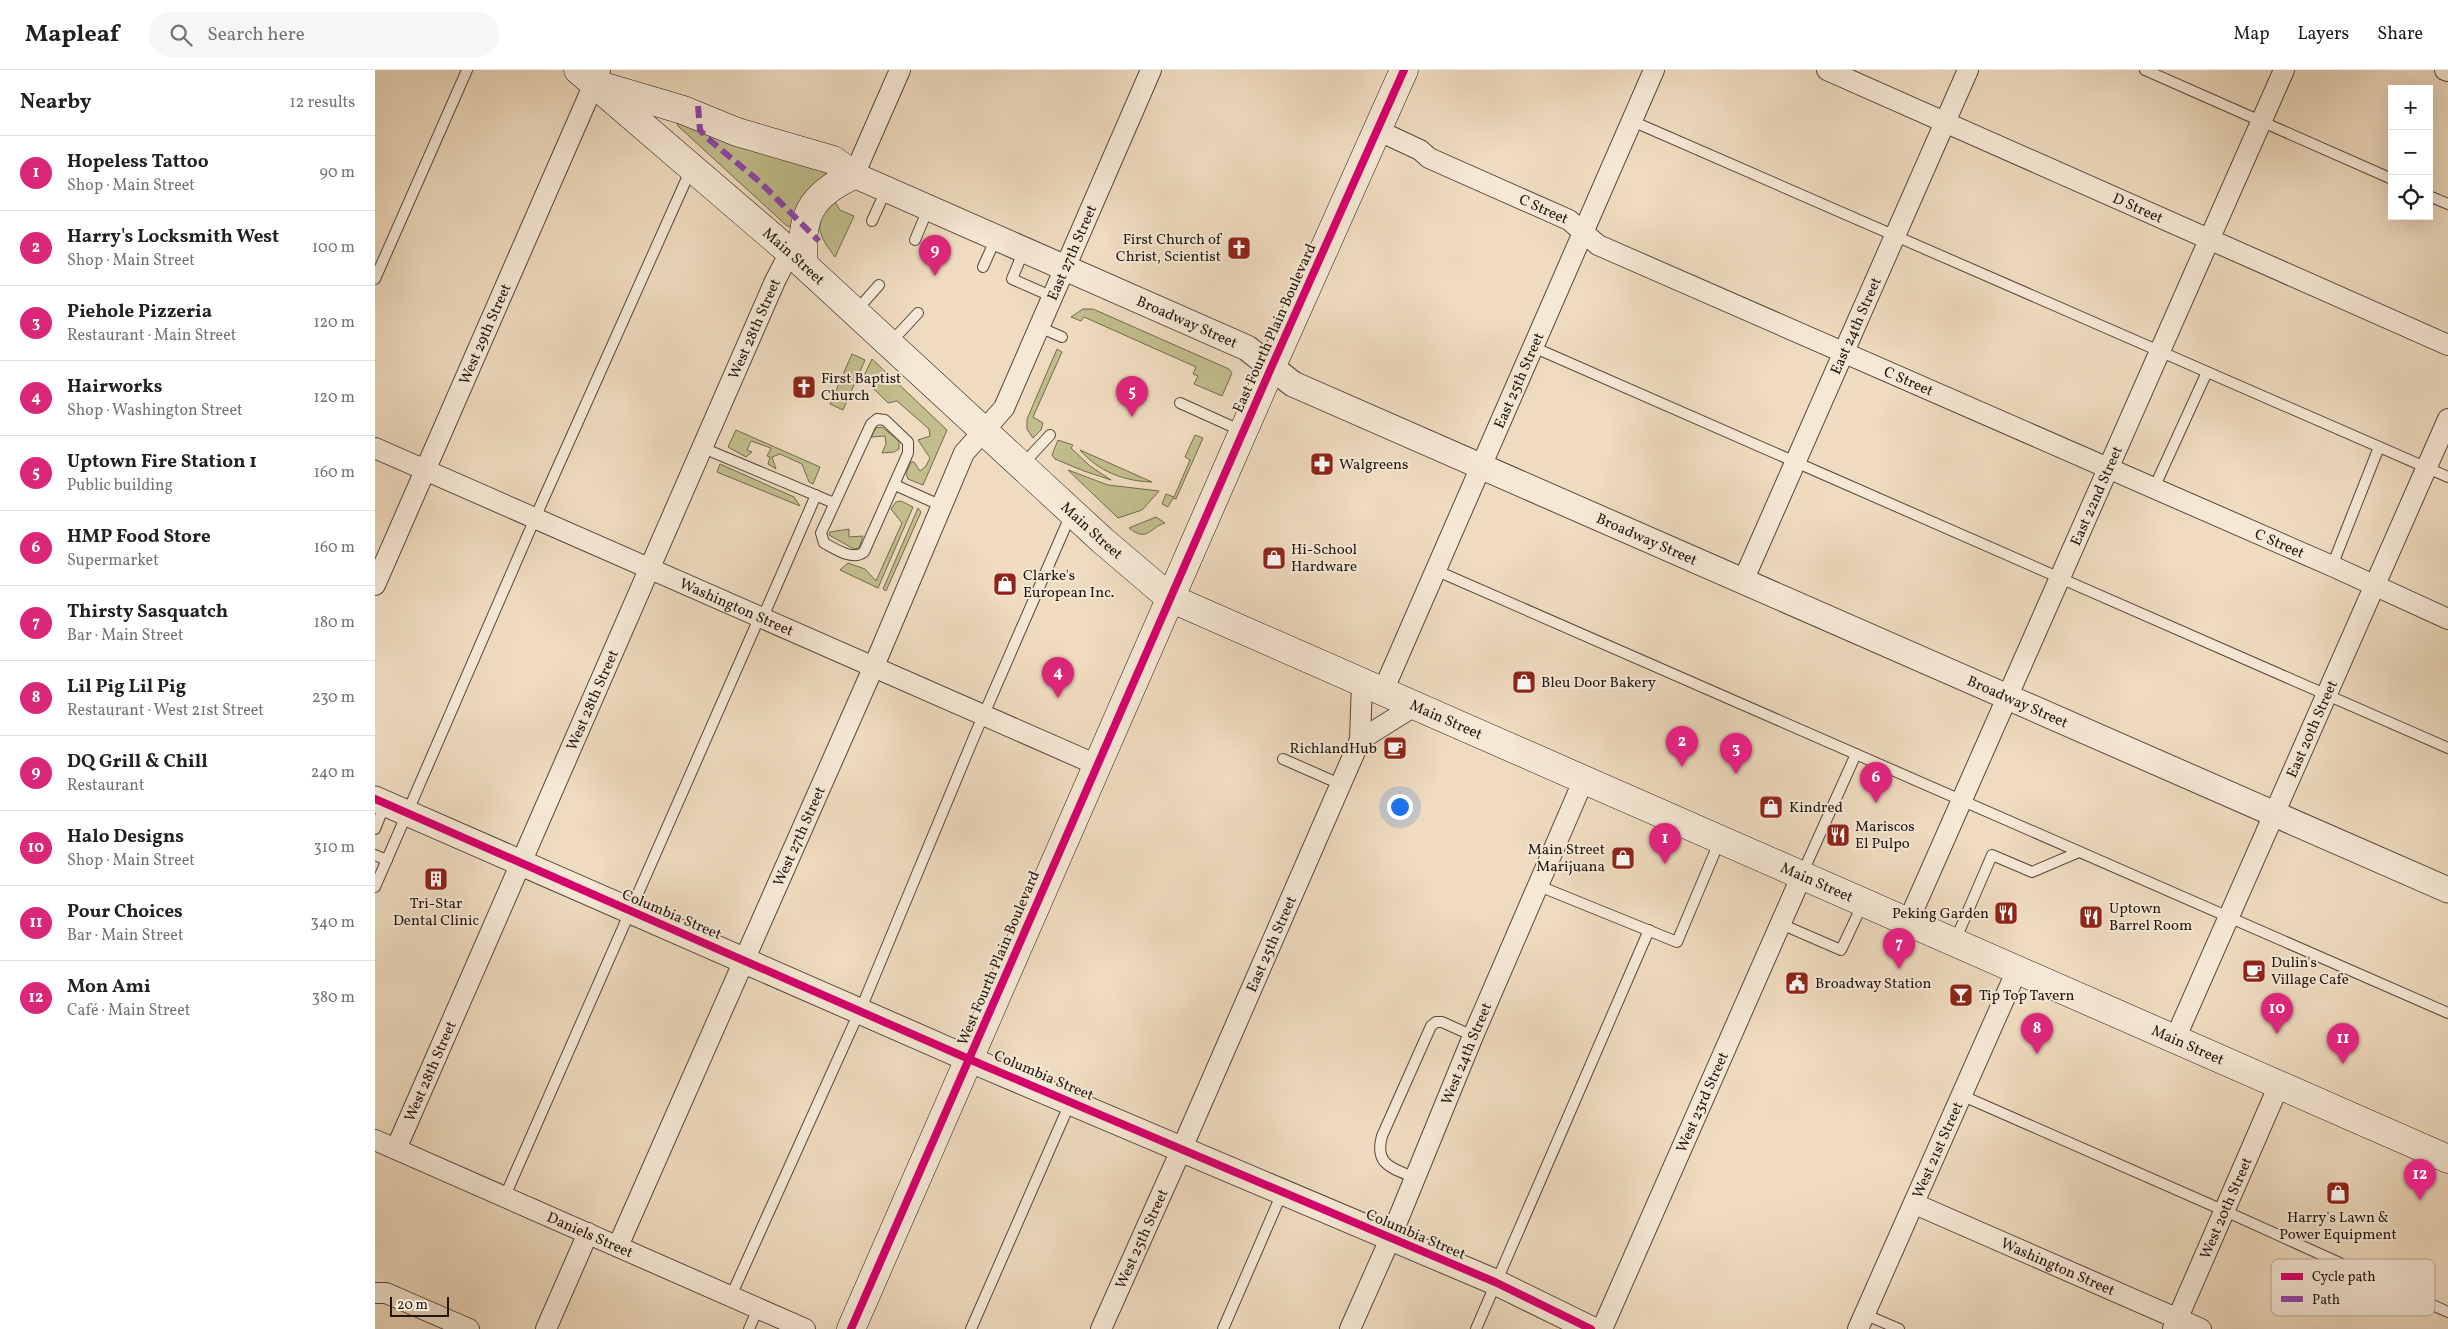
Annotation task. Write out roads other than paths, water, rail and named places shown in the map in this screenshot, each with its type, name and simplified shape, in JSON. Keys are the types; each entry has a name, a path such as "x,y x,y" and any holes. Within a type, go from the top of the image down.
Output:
{"main road":[{"name":"East Fourth Plain Boulevard","path":"1170,598 1404,70"},
{"path":"591,75 737,132 833,160 854,175"},
{"name":"Main Street","path":"591,75 692,167 797,258 1102,540 1170,598 2448,1159"},
{"path":"797,258 806,220 817,200 832,185 854,175"},
{"name":"West Fourth Plain Boulevard","path":"851,1329 1170,598"}],"street":[{"path":"854,175 899,70"},
{"name":"East 27th Street","path":"985,430 1004,408 1151,70"},
{"name":"East 25th Street","path":"1182,1148 1342,785 1360,740 1373,686 1435,570 1654,70"},
{"name":"D Street","path":"1827,70 2448,345"},
{"name":"East 24th Street","path":"1743,581 1968,70"},
{"name":"East 22nd Street","path":"1908,922 2284,70"},
{"name":"West 29th Street","path":"375,585 591,75"},
{"name":"C Street","path":"1377,130 1420,150 1429,158 1569,220 1598,245 2332,566 2448,619"},
{"name":"Broadway Street","path":"854,175 1247,348 1293,384 2448,890"},
{"name":"West 28th Street","path":"396,1149 775,281 797,258"},
{"name":"East 20th Street","path":"2175,1039 2448,419"},
{"name":"West 27th Street","path":"618,1246 875,666 964,453 985,430"},
{"name":"Washington Street","path":"375,448 1097,765"},
{"path":"1360,740 1416,705"},
{"name":"West 24th Street","path":"1349,1329 1390,1238 1473,1036 1584,779"},
{"name":"Columbia Street","path":"389,805 970,1059 1495,1282 1591,1329"},
{"name":"West 23rd Street","path":"1602,1329 1802,875"},
{"name":"West 21st Street","path":"1861,1322 1963,1096 2017,970"},
{"name":"West 20th Street","path":"2175,1324 2279,1085"},
{"name":"Daniels Street","path":"375,1140 805,1329"},
{"name":"West 25th Street","path":"1101,1329 1182,1148"},
{"name":"Washington Street","path":"1915,1204 2175,1324 2201,1329"},
{"path":"546,1329 588,1233"},
{"path":"375,1292 386,1293 469,1329"}],"lane":[{"path":"375,279 467,70"},
{"path":"2145,70 2388,177"},
{"path":"1632,121 2448,477"},
{"path":"375,829 535,518 692,167"},
{"path":"872,221 886,189"},
{"path":"2433,198 2448,204"},
{"path":"915,240 929,208"},
{"path":"983,267 996,237"},
{"path":"1025,249 1012,279 1053,297"},
{"path":"855,311 879,285"},
{"path":"890,343 918,313"},
{"path":"1039,327 1062,338"},
{"path":"1533,347 2448,748"},
{"path":"2154,488 2207,372"},
{"path":"1181,403 1243,431"},
{"path":"877,419 885,420 908,442 908,453 895,485 864,552 860,556 851,556 824,543 821,538 821,532 871,424 877,419"},
{"path":"1022,465 1050,435"},
{"path":"2332,566 2379,447"},
{"path":"703,448 834,503"},
{"path":"895,485 942,506"},
{"path":"505,1196 816,495"},
{"path":"731,1296 860,1011 983,715 1072,511"},
{"path":"1435,570 2448,1013"},
{"path":"1802,875 1856,754"},
{"path":"1283,759 1342,785"},
{"path":"375,886 387,860 389,805"},
{"path":"1539,886 1677,942 1720,839"},
{"path":"1955,942 1992,855 2032,872 2079,852"},
{"path":"375,855 387,860"},
{"path":"1781,924 1841,950 1863,902"},
{"path":"1475,1329 1649,930"},
{"path":"1415,1178 1396,1169 1380,1156 1378,1150 1382,1136 1431,1026 1436,1022 1441,1022 1473,1036"},
{"path":"1963,1096 2225,1210 2332,1259"},
{"path":"971,1329 1070,1102"},
{"path":"1223,1329 1282,1193"},
{"path":"2435,1306 2448,1312"},
{"path":"749,1329 758,1308"},
{"path":"1861,1322 1899,1329"}],"place":[{"name":"First Church of Christ, Scientist","path":"1239,248"},
{"name":"DQ Grill & Chill","path":"935,276"},
{"name":"First Baptist Church","path":"804,387"},
{"name":"Uptown Fire Station 1","path":"1132,417"},
{"name":"Walgreens","path":"1322,464"},
{"name":"Hi-School Hardware","path":"1274,558"},
{"name":"Clarke's European Inc.","path":"1005,584"},
{"name":"Bleu Door Bakery","path":"1524,682"},
{"name":"Hairworks","path":"1058,698"},
{"name":"RichlandHub","path":"1395,748"},
{"name":"Harry's Locksmith West","path":"1682,767"},
{"name":"Piehole Pizzeria","path":"1736,774"},
{"name":"HMP Food Store","path":"1876,803"},
{"name":"Kindred","path":"1771,807"},
{"name":"Mariscos El Pulpo","path":"1838,835"},
{"name":"Main Street Marijuana","path":"1623,858"},
{"name":"Hopeless Tattoo","path":"1665,864"},
{"name":"Tri-Star Dental Clinic","path":"436,879"},
{"name":"Peking Garden","path":"2006,913"},
{"name":"Uptown Barrel Room","path":"2091,917"},
{"name":"Thirsty Sasquatch","path":"1899,969"},
{"name":"Dulin's Village Cafe","path":"2254,971"},
{"name":"Broadway Station","path":"1797,983"},
{"name":"Tip Top Tavern","path":"1961,995"},
{"name":"Halo Designs","path":"2277,1034"},
{"name":"Lil Pig Lil Pig","path":"2037,1054"},
{"name":"Pour Choices","path":"2343,1064"},
{"name":"Harry's Lawn & Power Equipment","path":"2338,1193"},
{"name":"Mon Ami","path":"2420,1200"}]}
